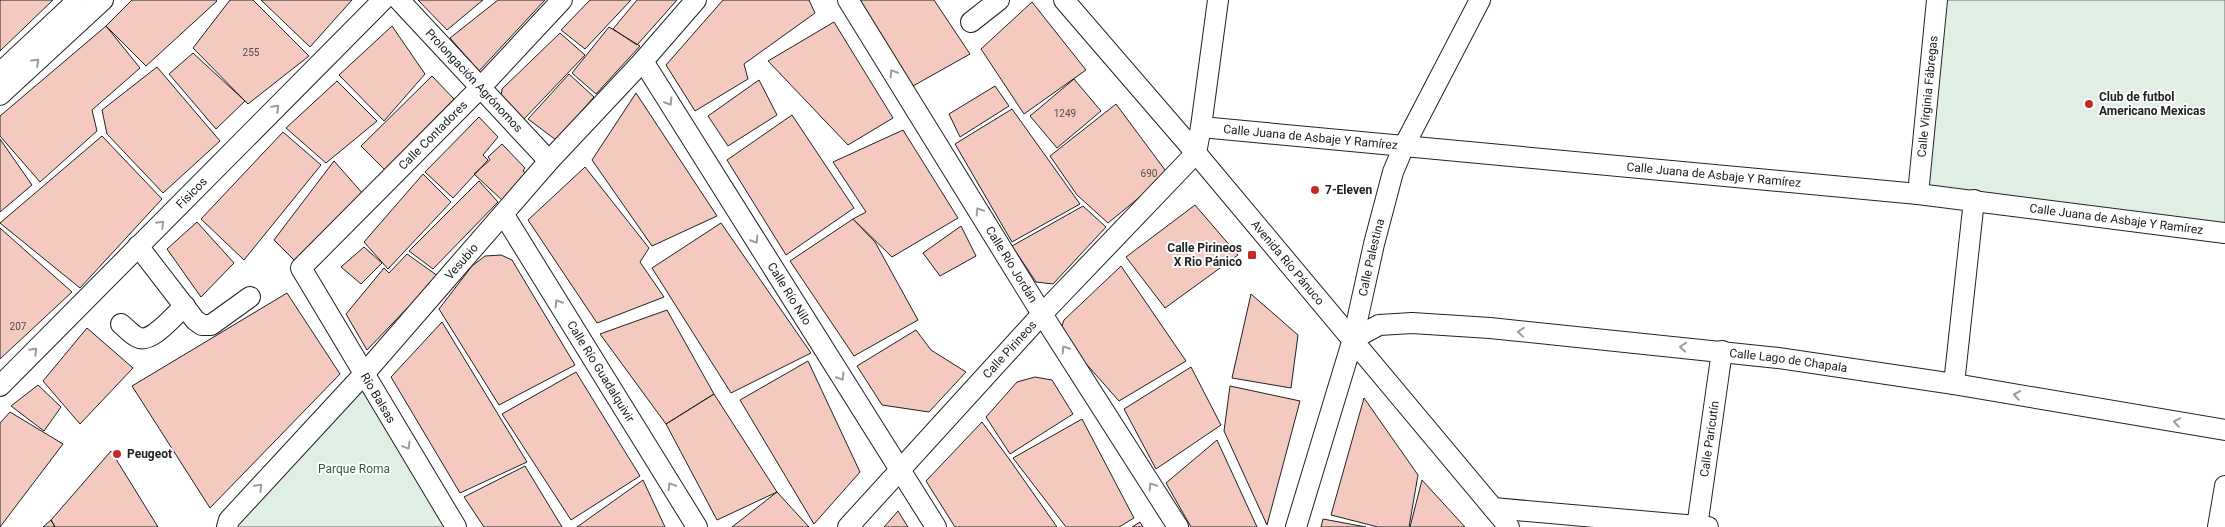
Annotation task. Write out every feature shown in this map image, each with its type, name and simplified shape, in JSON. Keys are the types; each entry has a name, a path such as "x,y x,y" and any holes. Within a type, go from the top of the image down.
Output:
{"street":[{"path":"0,73 78,0"},
{"path":"0,95 103,0"},
{"name":"Físicos","path":"0,386 383,0"},
{"name":"Prolongación Agrónomos","path":"399,0 549,161"},
{"name":"Calle Contadores","path":"301,268 480,88 562,0"},
{"name":"Vesubio","path":"227,526 364,374 549,161 643,61 696,0"},
{"name":"Calle Río Jordán","path":"848,0 1042,314 1178,527"},
{"path":"971,22 999,0"},
{"name":"Avenida Río Pánuco","path":"1064,0 1196,153 1510,527"},
{"path":"1196,153 1218,0"},
{"name":"Calle Palestina","path":"1296,527 1353,339 1384,205 1394,172 1404,146 1480,0"},
{"name":"Calle Virginia Fábregas","path":"1918,194 1937,0"},
{"name":"Calle Río Nilo","path":"643,61 936,527"},
{"name":"Calle Juana de Asbaje Y Ramírez","path":"1201,127 1918,194 2225,233"},
{"name":"Calle Pirineos","path":"848,527 1042,314 1196,153"},
{"path":"1954,384 1974,200"},
{"name":"Calle Río Guadalquivir","path":"504,215 697,527"},
{"path":"138,246 195,320 202,325 211,325 250,297"},
{"name":"Río Balsas","path":"301,268 456,527"},
{"path":"121,324 137,338 147,339 185,306"},
{"name":"Calle Lago de Chapala","path":"1353,339 1379,324 1412,323 1722,351 1954,384 2225,430"},
{"name":"Calle Paricutín","path":"1700,526 1722,351"},
{"path":"2218,527 2225,486"},
{"path":"1493,508 1700,526"}],"green space":[{"path":"1935,0 2225,0 2225,233 1918,194"},
{"name":"Parque Roma","path":"364,374 457,527 229,527"}],"building":[{"path":"0,0 53,0 0,51"},
{"path":"132,0 217,1 146,66 106,26"},
{"path":"230,0 253,0 309,56 248,104 193,48"},
{"path":"261,0 352,0 310,47"},
{"path":"418,0 483,0 447,30"},
{"path":"498,0 545,0 479,71 450,38"},
{"path":"590,0 631,0 585,49 561,30"},
{"path":"637,0 677,0 637,45 613,29"},
{"path":"723,0 809,0 815,13 744,64 748,79 695,111 666,65"},
{"path":"860,0 934,0 970,54 913,86"},
{"path":"1032,2 1086,70 1024,114 981,49"},
{"path":"834,22 893,118 848,145 768,61"},
{"path":"106,26 140,68 92,110 97,131 40,182 0,136 0,116"},
{"path":"392,26 425,74 384,121 339,75"},
{"path":"609,27 640,46 596,94 572,73"},
{"path":"560,33 585,55 524,119 505,103 501,97 502,89"},
{"path":"193,53 245,101 216,129 169,74"},
{"path":"157,67 220,141 163,193 107,134 102,110"},
{"path":"569,74 594,97 556,140 528,119"},
{"path":"432,76 454,99 385,170 361,146"},
{"path":"1074,79 1101,111 1057,148 1030,116"},
{"path":"759,80 777,115 728,146 708,116"},
{"path":"337,81 377,121 326,163 286,128"},
{"path":"995,86 1009,106 960,137 949,114"},
{"path":"636,93 717,216 652,246 592,160"},
{"path":"1116,104 1168,174 1108,223 1077,195 1050,156"},
{"path":"1012,109 1080,204 1012,242 955,144"},
{"path":"792,115 854,208 786,255 727,160"},
{"path":"479,117 498,137 483,155 488,160 453,198 425,172"},
{"path":"903,130 958,218 892,257 853,219 866,212 833,162"},
{"path":"283,132 321,165 244,260 201,219"},
{"path":"102,136 162,199 80,288 0,223"},
{"path":"0,139 32,185 0,212"},
{"path":"502,144 525,168 523,171 527,174 503,201 474,174 490,160 488,157"},
{"path":"334,161 364,195 298,264 274,240"},
{"path":"585,167 649,248 640,262 664,297 597,323 528,220"},
{"path":"423,174 451,202 388,269 364,242"},
{"path":"479,181 498,202 433,269 409,251"},
{"path":"1195,205 1238,255 1165,308 1126,257"},
{"path":"1083,206 1106,227 1053,284 1036,282 1012,246"},
{"path":"853,219 875,242 918,320 854,356 790,261"},
{"path":"197,222 234,263 201,297 167,249"},
{"path":"721,223 811,353 731,393 652,268"},
{"path":"961,226 976,256 940,276 923,253"},
{"path":"0,228 72,292 0,359"},
{"path":"364,247 382,263 361,284 341,267"},
{"path":"407,254 438,276 367,350 346,314 384,268 389,273"},
{"path":"501,255 512,260 575,365 499,405 439,309 472,266 485,256"},
{"path":"1121,266 1186,361 1119,401 1065,340 1061,329 1064,320"},
{"path":"287,293 340,374 210,508 132,386"},
{"path":"1251,294 1298,335 1291,388 1232,378"},
{"path":"667,310 714,394 666,424 600,334"},
{"path":"442,322 527,462 460,493 391,377"},
{"path":"87,328 133,368 80,424 43,381"},
{"path":"916,330 931,350 966,372 929,412 882,405 857,366"},
{"path":"808,361 860,472 814,524 740,400"},
{"path":"1191,367 1221,425 1156,469 1124,409"},
{"path":"576,372 640,476 571,520 502,414"},
{"path":"1035,377 1052,380 1073,414 1010,454 986,417 1017,382"},
{"path":"38,385 61,407 44,431 11,406"},
{"path":"1230,386 1300,401 1267,525 1224,431"},
{"path":"714,394 777,492 717,520 666,424"},
{"path":"1364,398 1418,475 1409,527 1378,527 1331,515"},
{"path":"10,412 63,444 0,527 0,423"},
{"path":"1082,419 1134,518 1119,527 1066,527 1013,458"},
{"path":"982,422 1057,527 955,527 926,481"},
{"path":"1217,440 1257,527 1191,527 1166,483"},
{"path":"111,451 158,527 55,527 51,520"},
{"path":"525,466 562,527 484,527 464,497"},
{"path":"643,480 665,527 577,527"},
{"path":"1422,480 1465,527 1410,527"},
{"path":"777,492 809,527 732,527"},
{"path":"898,511 908,527 884,527"},
{"path":"1323,519 1366,527 1321,527"},
{"path":"51,520 55,527 43,527"},
{"path":"1140,522 1143,527 1132,527"}],"place":[{"name":"Club de futbol Americano Mexicas","path":"2089,104"},
{"name":"7-Eleven","path":"1315,190"},
{"name":"Calle Pirineos X Rio Pánico","path":"1252,255"},
{"name":"Peugeot","path":"117,454"}]}
